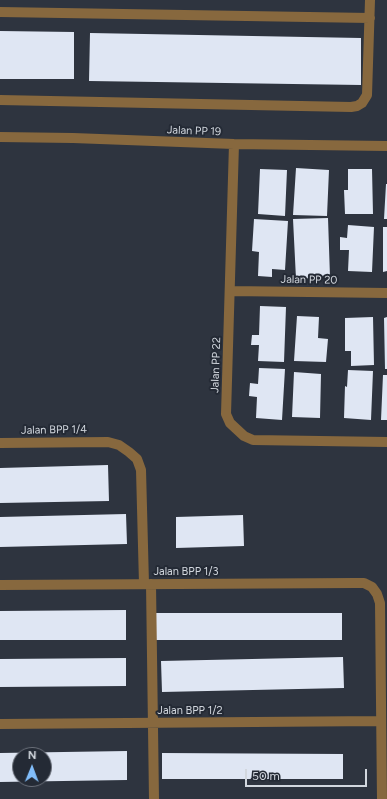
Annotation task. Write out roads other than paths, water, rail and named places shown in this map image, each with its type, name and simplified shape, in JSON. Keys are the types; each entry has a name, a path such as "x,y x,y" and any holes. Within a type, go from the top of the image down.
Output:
{"street":[{"path":"0,100 357,106 362,103 367,95 370,0"},
{"path":"0,12 370,18"},
{"name":"Jalan PP 19","path":"0,137 234,144 387,146"},
{"name":"Jalan PP 22","path":"234,144 226,414 230,423 244,436 253,440 387,442"},
{"name":"Jalan PP 20","path":"230,291 387,294"},
{"name":"Jalan BPP 1/4","path":"0,443 108,442 119,446 137,459 141,470 148,584"},
{"name":"Jalan BPP 1/3","path":"0,584 364,583 372,587 380,602 381,721"},
{"path":"148,584 154,799"},
{"path":"381,721 382,799"},
{"name":"Jalan BPP 1/2","path":"0,724 381,721"}]}
